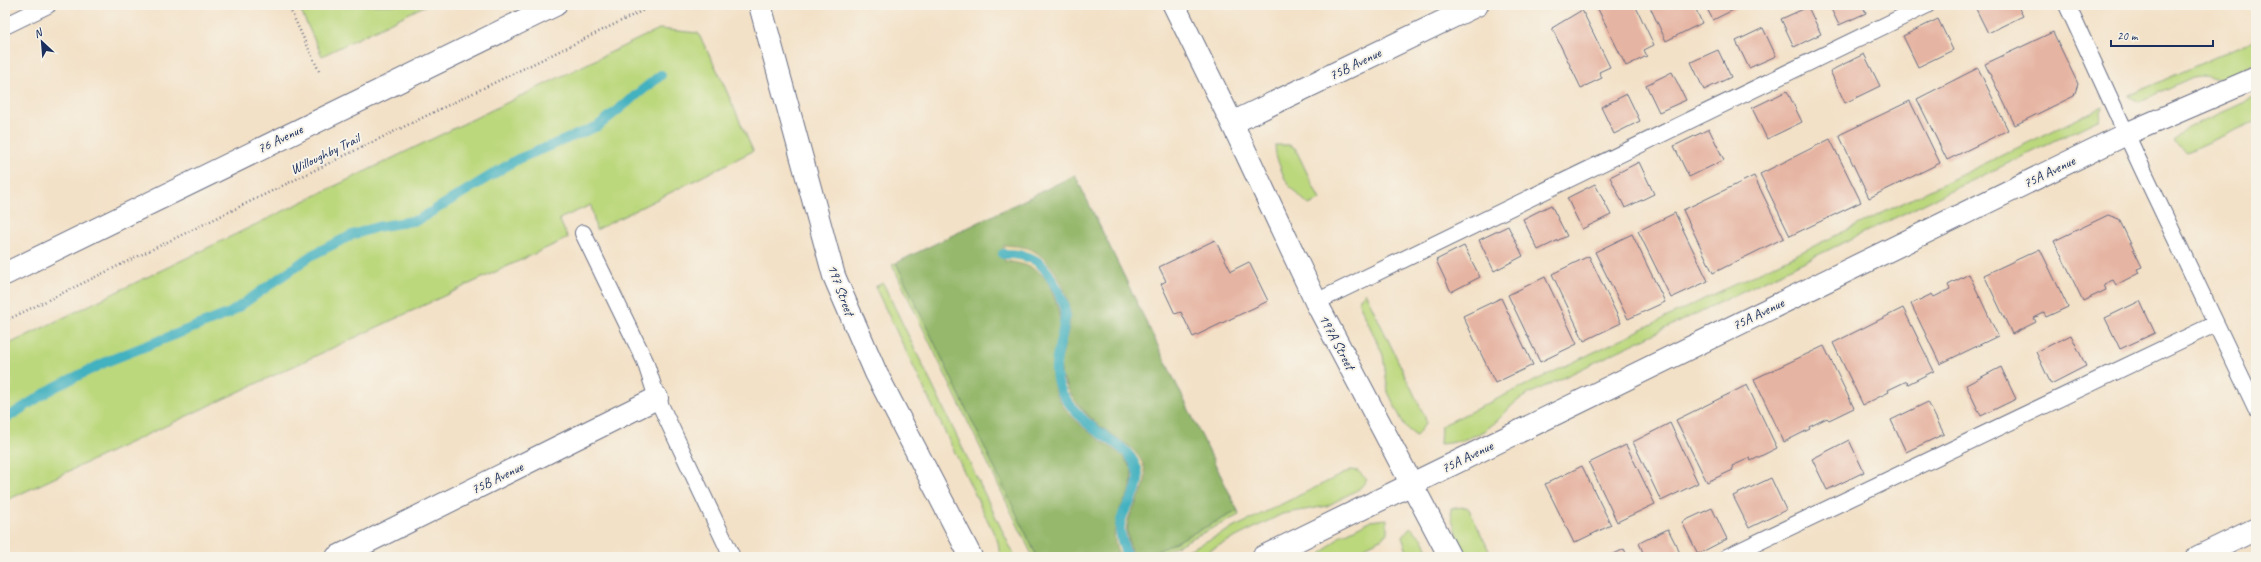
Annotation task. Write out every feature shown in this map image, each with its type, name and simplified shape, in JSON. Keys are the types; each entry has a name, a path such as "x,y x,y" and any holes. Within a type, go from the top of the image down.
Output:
{"street":[{"name":"197 Street","path":"760,5 834,276 876,373 971,557"},
{"name":"197A Street","path":"1174,5 1232,123 1316,302 1413,483 1450,557"},
{"name":"75B Avenue","path":"1232,123 1477,5"},
{"name":"76 Avenue","path":"5,274 545,7"},
{"name":"75A Avenue","path":"1263,557 2126,134 2256,78"},
{"name":"75B Avenue","path":"337,557 657,398"},
{"path":"2198,557 2256,529"}],"lane":[{"path":"5,26 48,5"},
{"path":"1316,302 1927,5"},
{"path":"2067,5 2112,98 2126,134 2215,324 2256,408"},
{"path":"583,233 645,361 657,398 732,557"},
{"path":"1727,557 2215,324"}],"path":[{"path":"288,5 320,73"},
{"name":"Willoughby Trail","path":"5,321 654,5"}],"green space":[{"path":"298,5 426,5 322,56"},
{"path":"659,29 698,33 719,74 753,151 596,230 591,205 559,219 568,238 5,501 5,346"},
{"path":"2256,39 2256,63 2236,73 2221,78 2202,76 2193,77 2138,102 2128,96"},
{"path":"2256,97 2256,121 2187,152 2173,141 2188,128"},
{"path":"2102,107 2100,119 1525,396 1515,402 1487,429 1475,436 1440,444 1441,426"},
{"path":"1275,145 1289,145 1295,148 1320,200 1309,205 1291,188 1284,177 1276,156"},
{"path":"1075,175 1238,511 1146,557 1037,557 896,263","holes":["1005,261 1045,261 1070,312 1069,324 1060,364 1058,337 1060,321 1058,307 1048,281 1036,268 1024,264","1061,376 1074,400 1095,423 1130,447 1143,490 1134,506 1129,520 1128,533 1131,552 1120,556 1117,550 1120,509 1131,489 1132,469 1121,454 1100,440 1064,407"]},
{"path":"896,263 1037,557 1033,557 892,264"},
{"path":"883,283 1015,557 1000,557 998,542 875,287"},
{"path":"1365,292 1425,417 1426,423 1416,436 1405,427 1388,392 1383,355 1358,301"},
{"path":"1351,470 1358,471 1367,480 1359,489 1327,506 1282,514 1196,557 1174,557"},
{"path":"1467,507 1492,557 1469,557 1459,539 1454,527 1451,508"},
{"path":"1238,511 1239,515 1154,557 1146,557"},
{"path":"1387,519 1387,533 1383,538 1345,557 1318,557 1340,536 1370,521"},
{"path":"1410,527 1422,538 1432,557 1409,557 1402,537"}],"sand":[{"path":"1004,245 1020,246 1031,249 1042,257 1056,273 1065,294 1070,315 1060,365 1062,378 1068,390 1084,412 1101,428 1131,448 1142,462 1145,471 1144,486 1129,518 1126,532 1131,552 1120,556 1115,543 1117,520 1131,489 1133,480 1130,465 1119,453 1095,437 1076,421 1065,409 1057,395 1053,377 1053,367 1060,321 1056,302 1049,284 1044,277 1034,269 1027,266 1005,261"}],"building":[{"path":"1596,5 1635,5 1654,45 1644,50 1647,56 1626,66"},
{"path":"1649,5 1694,5 1702,23 1666,41"},
{"path":"1705,5 1743,5 1713,20"},
{"path":"1829,5 1862,5 1866,13 1839,25"},
{"path":"1974,5 2017,5 2023,16 1988,33"},
{"path":"1808,7 1821,34 1794,47 1781,19"},
{"path":"1582,10 1610,67 1599,72 1602,78 1581,88 1552,28"},
{"path":"1938,19 1953,50 1918,67 1903,36"},
{"path":"1763,28 1776,56 1749,68 1736,41"},
{"path":"2053,32 2078,84 2074,96 2015,125 1985,64"},
{"path":"1718,50 1731,77 1704,90 1691,62"},
{"path":"1864,54 1880,86 1845,103 1830,71"},
{"path":"1978,68 2008,130 1947,160 1917,99"},
{"path":"1672,72 1686,100 1659,112 1646,85"},
{"path":"1787,91 1802,122 1767,139 1752,108"},
{"path":"1627,94 1640,121 1614,134 1601,107"},
{"path":"1910,101 1940,163 1869,198 1839,135"},
{"path":"1709,129 1724,160 1689,177 1674,146"},
{"path":"1830,139 1861,202 1790,236 1760,174"},
{"path":"1639,162 1654,194 1625,208 1610,177"},
{"path":"1754,176 1784,238 1713,273 1683,210"},
{"path":"1595,184 1611,215 1582,229 1567,198"},
{"path":"1551,205 1567,236 1538,250 1523,219"},
{"path":"1675,213 1708,281 1671,298 1638,231"},
{"path":"2108,215 2119,219 2142,267 2137,269 2139,273 2116,285 2113,280 2104,284 2106,290 2083,301 2054,241"},
{"path":"1508,226 1523,256 1494,271 1479,240"},
{"path":"1632,234 1665,302 1628,319 1595,252"},
{"path":"1215,240 1231,271 1249,262 1268,301 1193,337 1181,312 1175,314 1161,284 1166,281 1159,267"},
{"path":"1464,246 1480,277 1451,292 1436,260"},
{"path":"2040,249 2068,307 2046,317 2044,313 2034,318 2036,322 2012,334 1984,275"},
{"path":"1589,256 1621,323 1584,341 1552,274"},
{"path":"1969,274 1998,336 1940,364 1911,304 1932,294 1934,297 1950,289 1948,285"},
{"path":"1545,277 1577,344 1540,362 1508,295"},
{"path":"1501,298 1533,365 1495,383 1463,316"},
{"path":"2140,301 2155,333 2120,349 2105,318"},
{"path":"1903,308 1934,371 1908,384 1907,381 1888,390 1889,392 1863,405 1833,343"},
{"path":"2071,335 2086,366 2051,384 2036,352"},
{"path":"1824,346 1854,408 1829,420 1827,418 1809,427 1810,429 1784,442 1754,379"},
{"path":"2001,367 2016,399 1981,416 1966,385"},
{"path":"1747,385 1777,448 1751,461 1750,458 1732,466 1733,470 1707,482 1676,420"},
{"path":"1928,402 1944,434 1906,452 1891,420"},
{"path":"1670,423 1698,483 1661,501 1633,442"},
{"path":"1849,440 1864,472 1827,490 1812,459"},
{"path":"1626,445 1655,504 1617,522 1589,463"},
{"path":"1582,466 1611,525 1574,543 1545,484"},
{"path":"1771,478 1786,510 1749,528 1733,496"},
{"path":"1712,508 1727,539 1698,554 1682,522"},
{"path":"1668,529 1682,557 1645,557 1639,543"},
{"path":"1624,549 1628,557 1608,557"}],"waterway":[{"path":"5,419 55,387 108,361 230,313 312,255 352,235 377,227 418,220 518,159 598,126 661,75"},
{"path":"1003,254 1023,255 1031,258 1048,273 1063,302 1065,311 1063,330 1056,364 1057,380 1062,393 1066,400 1082,418 1093,428 1121,447 1136,466 1138,482 1134,495 1123,514 1120,528 1121,539 1127,557"}]}
